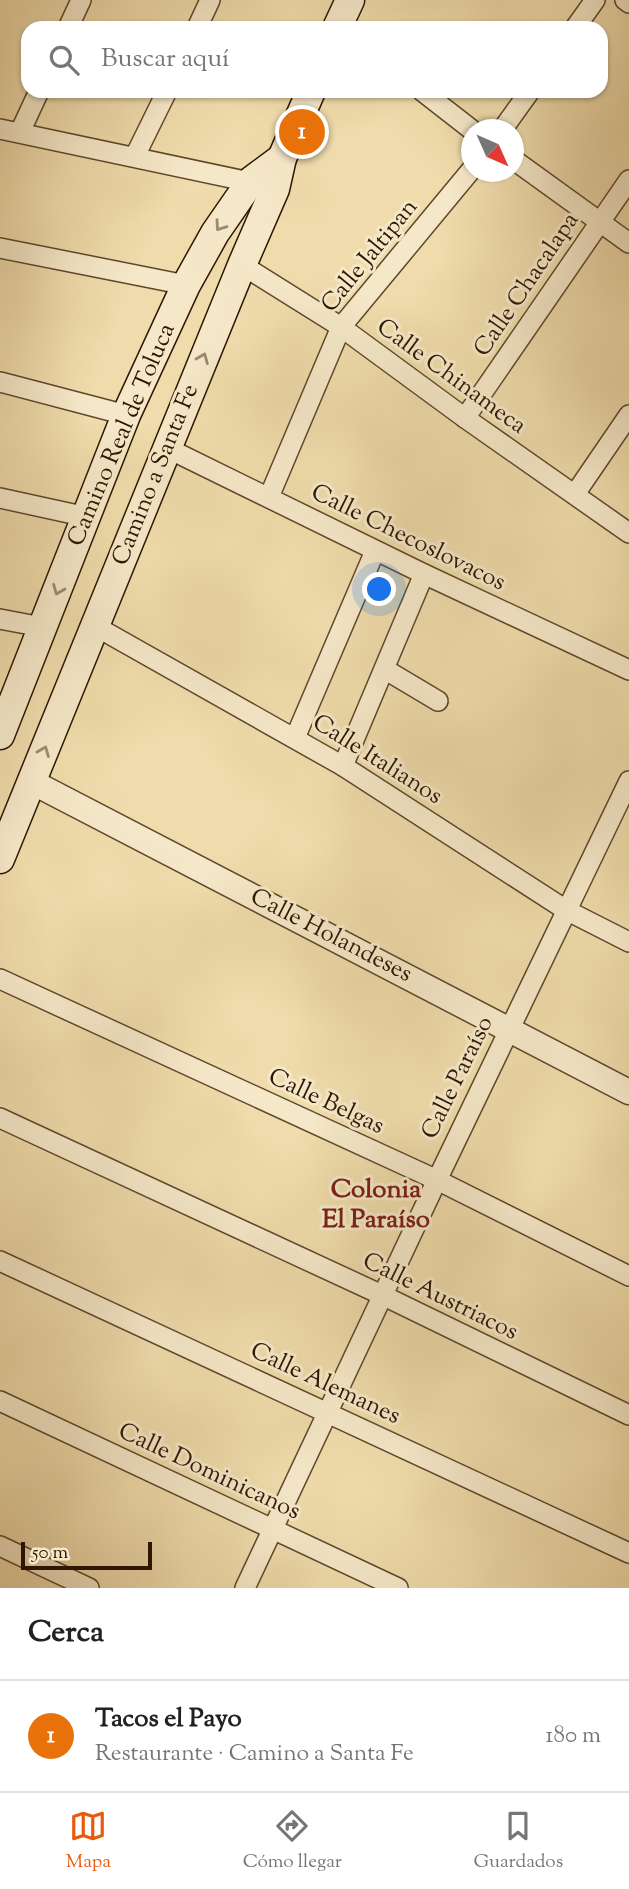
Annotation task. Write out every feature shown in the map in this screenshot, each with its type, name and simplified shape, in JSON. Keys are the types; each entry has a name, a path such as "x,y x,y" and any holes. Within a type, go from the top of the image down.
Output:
{"main road":[{"path":"341,21 350,0"},
{"name":"Camino Real de Toluca","path":"0,735 126,415 186,285 215,233 263,186 282,158 308,98"},
{"name":"Camino a Santa Fe","path":"0,859 242,265 263,186"}],"street":[{"path":"71,21 81,0"},
{"path":"200,21 210,0"},
{"path":"580,21 595,0"},
{"path":"625,0 629,3"},
{"path":"20,132 36,98"},
{"path":"135,156 164,98"},
{"path":"431,98 461,121"},
{"path":"510,119 525,98"},
{"path":"0,129 135,156 263,186"},
{"path":"524,168 629,243"},
{"name":"Calle Chacalapa","path":"465,418 629,180"},
{"name":"Calle Jaltipan","path":"269,497 341,327 461,181"},
{"path":"0,248 186,285"},
{"name":"Calle Chinameca","path":"242,265 341,327 629,533"},
{"path":"0,382 126,415"},
{"path":"575,494 629,415"},
{"name":"Calle Checoslovacos","path":"167,448 375,551 629,670"},
{"path":"0,498 86,517"},
{"path":"295,738 375,551"},
{"path":"343,766 386,670 424,574"},
{"path":"0,619 42,627"},
{"name":"Calle Italianos","path":"94,626 343,766 566,910 629,942"},
{"path":"386,670 438,701"},
{"name":"Calle Holandeses","path":"32,782 629,1092"},
{"name":"Calle Paraíso","path":"245,1588 566,910 626,794"},
{"name":"Calle Belgas","path":"0,979 437,1180 629,1276"},
{"name":"Calle Austriacos","path":"0,1118 382,1296 629,1415"},
{"name":"Calle Alemanes","path":"0,1261 629,1553"},
{"name":"Calle Dominicanos","path":"0,1401 398,1588"},
{"path":"0,1546 89,1588"}],"place":[{"name":"Tacos el Payo","path":"302,132"}],"district":[{"name":"Colonia El Paraíso","path":"376,1205"}]}
